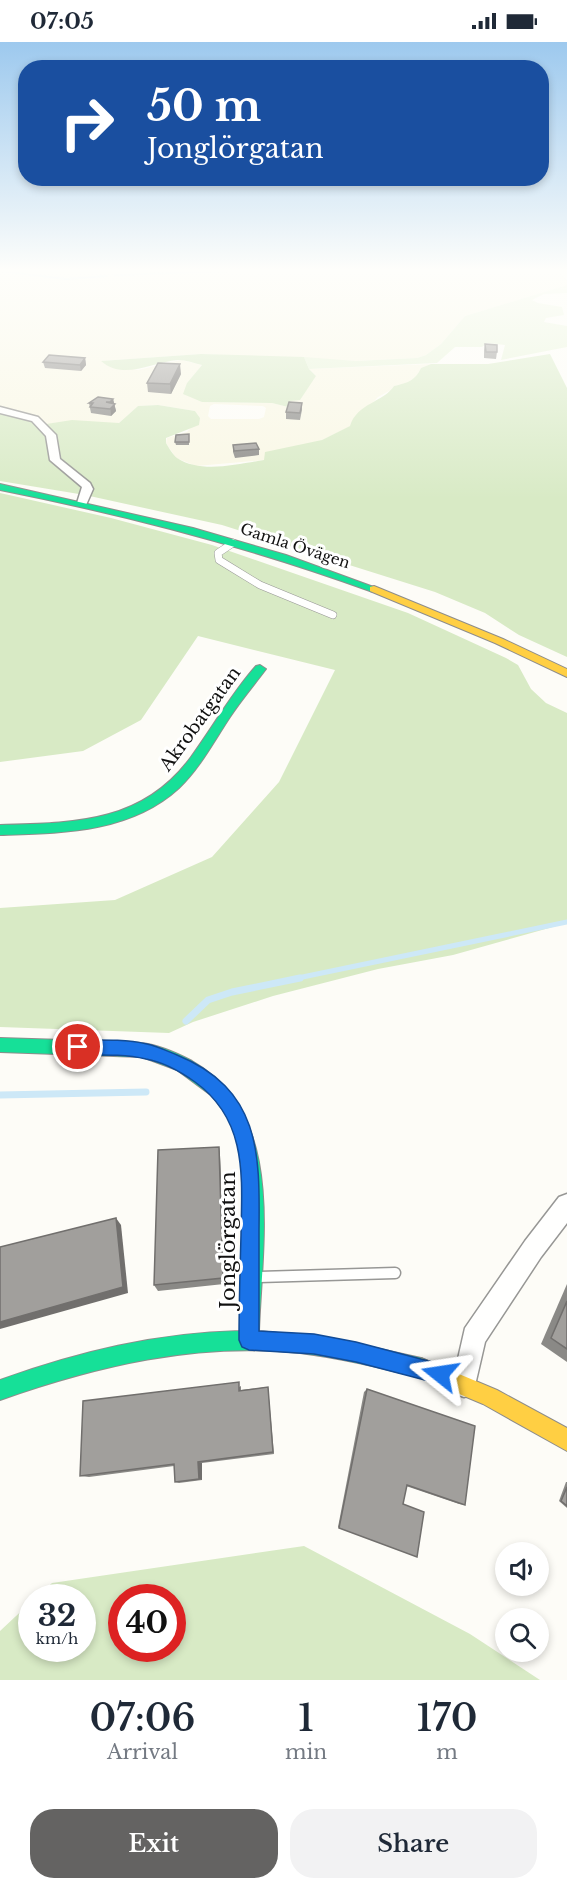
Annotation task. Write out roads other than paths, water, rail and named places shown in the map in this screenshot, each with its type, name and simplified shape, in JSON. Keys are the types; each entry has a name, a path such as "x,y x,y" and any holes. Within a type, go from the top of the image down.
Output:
{"street":[{"path":"0,410 35,419 51,435 55,460 88,489 82,503"},
{"name":"Gamla Övägen","path":"0,487 82,503 169,524 233,543 403,600 516,648 567,673"},
{"name":"Akrobatgatan","path":"0,830 92,826 119,819 151,806 183,777 242,687 260,669"},
{"name":"Jonglörgatan","path":"0,1045 125,1048 150,1052 189,1068 216,1087 232,1108 242,1128 251,1170 249,1340"},
{"path":"464,1385 474,1337 533,1249 567,1205"},
{"path":"0,1390 49,1370 110,1353 172,1342 249,1340 314,1344 356,1352 440,1374 500,1401 567,1440"}],"lane":[{"path":"233,543 218,553 219,560 227,566 261,585 333,615"},
{"path":"250,1277 395,1273"}],"waterway":[{"path":"293,979 567,922"},
{"path":"186,1021 208,1000 232,992 300,978"},
{"path":"0,1095 146,1092"}]}
